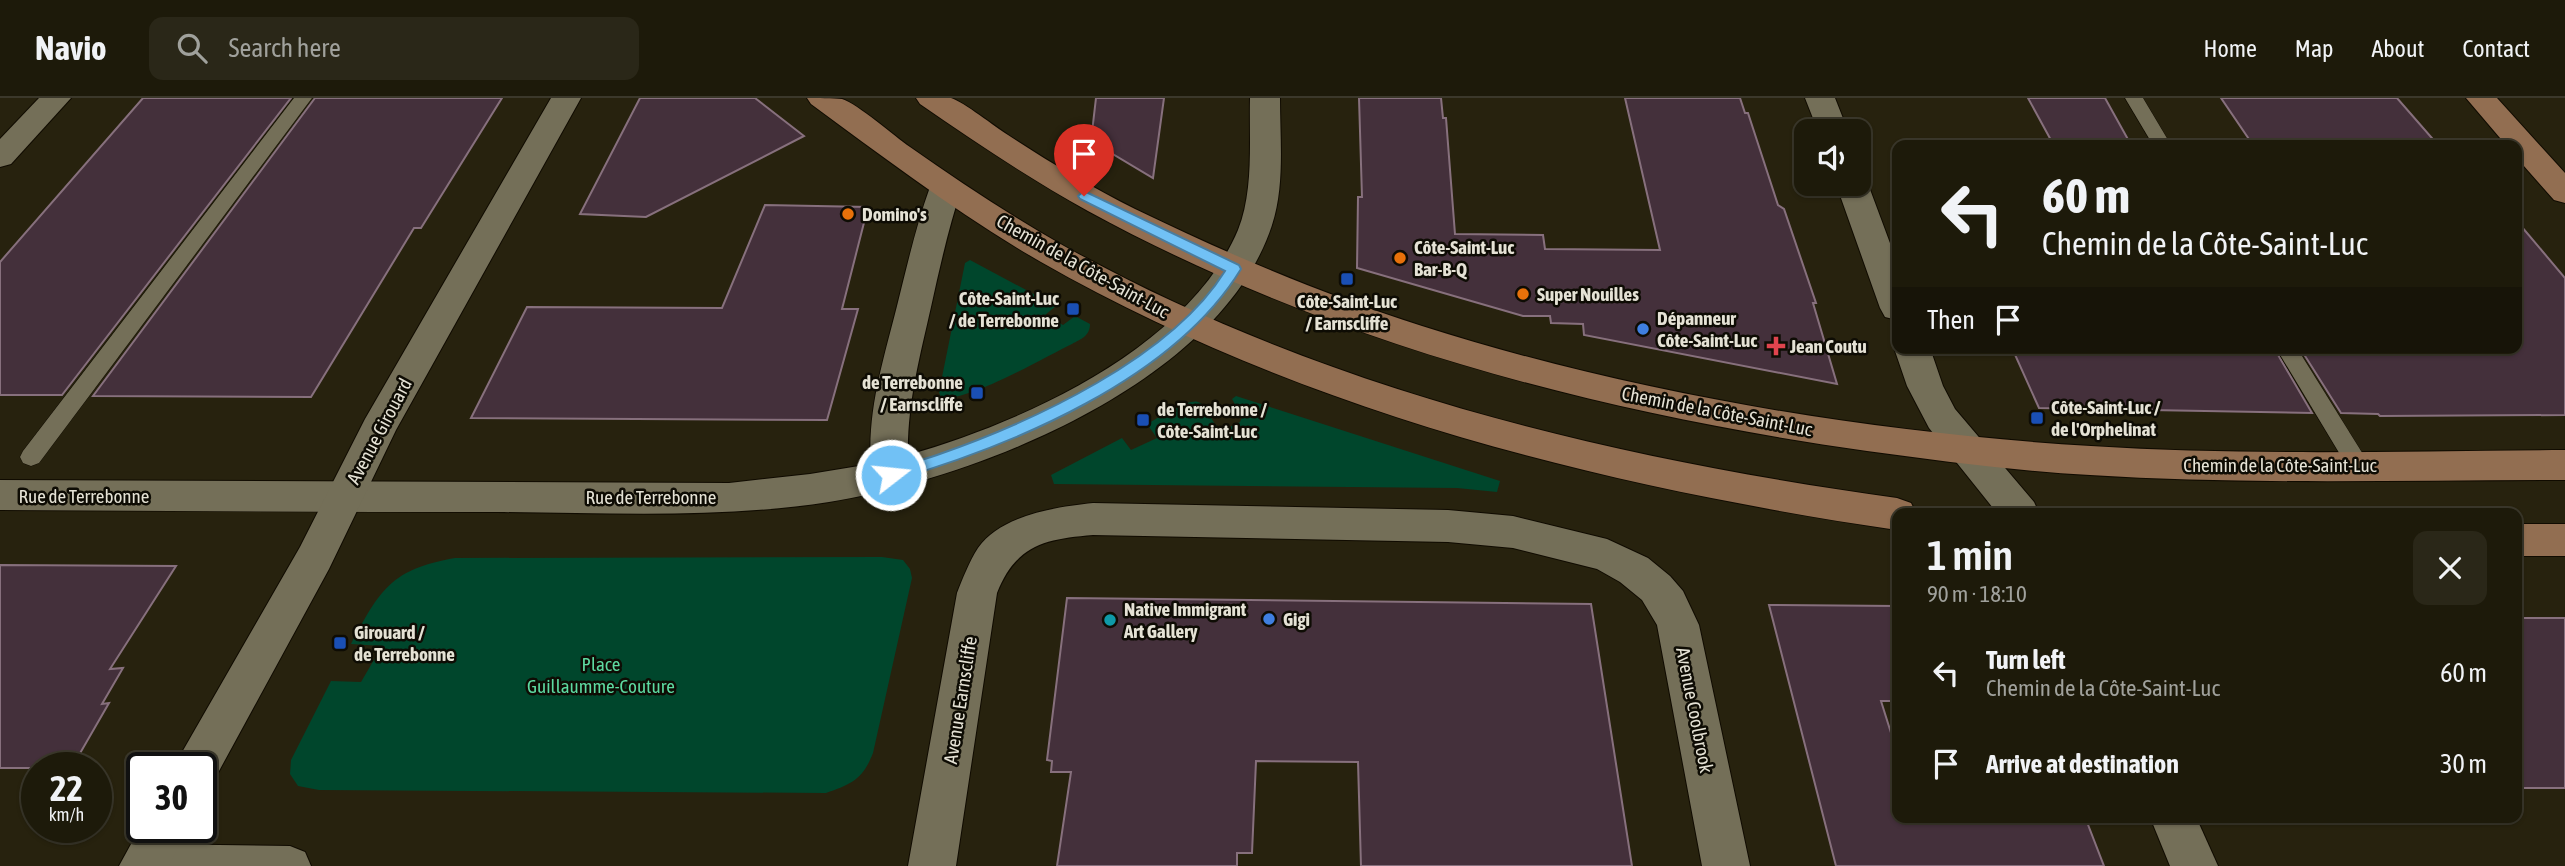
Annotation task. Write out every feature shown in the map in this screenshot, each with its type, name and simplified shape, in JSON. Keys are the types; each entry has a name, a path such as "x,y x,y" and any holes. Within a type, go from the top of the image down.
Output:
{"main road":[{"name":"Chemin de la Côte-Saint-Luc","path":"822,98 946,187 1055,255 1190,324 1242,347 1444,418 1520,440 1714,485 1892,513"},
{"name":"Chemin de la Côte-Saint-Luc","path":"931,98 1067,186 1166,238 1234,269 1429,340 1602,388 1776,424 1965,449 2120,463 2565,465"},
{"path":"2482,98 2519,140"},
{"path":"2522,144 2565,193"},
{"path":"2522,540 2565,540"}],"street":[{"path":"0,157 56,98"},
{"name":"Avenue Girouard","path":"206,752 315,557 391,406 566,98"},
{"path":"1234,269 1254,232 1262,201 1265,98"},
{"path":"1821,98 1829,119"},
{"path":"891,475 888,432 890,406 932,227 946,187"},
{"path":"1856,196 1892,294"},
{"name":"Rue de Terrebonne","path":"0,495 729,498 812,489 891,475 960,453 1052,414 1137,365 1190,324 1234,269"},
{"path":"1914,354 1934,405 1965,449 2016,508"},
{"name":"Avenue Earnscliffe","path":"932,866 977,593 995,556 1010,544 1041,527 1066,521 1093,519 1448,526 1513,532 1569,544 1606,555 1634,570"},
{"name":"Avenue Coolbrook","path":"1634,570 1656,588 1668,603 1678,625 1726,866"},
{"path":"2176,823 2194,866"},
{"path":"151,853 290,866"}],"lane":[{"path":"31,457 303,98"},
{"path":"2134,98 2159,140"},
{"path":"2290,354 2358,466"}],"green space":[{"path":"970,260 1056,306 1045,315 1063,325 1075,316 1090,324 1090,328 1079,340 988,386 970,393 941,398 939,392 965,263"},
{"path":"1236,396 1500,481 1497,492 1457,488 1054,484 1051,475 1122,438 1131,450 1157,438 1147,424 1187,403 1198,402 1203,405 1213,421 1222,428 1240,422 1242,417 1232,399"},
{"name":"Place Guillaumme-Couture","path":"882,557 903,560 910,569 912,578 873,753 861,775 835,790 826,793 319,790 298,786 290,774 291,760 331,681 361,682 382,646 351,644 370,609 390,585 416,568 455,558"}],"building":[{"path":"143,98 291,98 62,395 0,395 0,262"},
{"path":"315,98 502,98 421,228 414,228 311,397 93,396"},
{"path":"640,98 755,98 804,136 646,217 580,214"},
{"path":"1096,98 1164,98 1153,178 1091,141"},
{"path":"1359,98 1441,98 1443,118 1446,118 1455,234 1543,235 1545,249 1660,250 1625,98 1740,98 1745,113 1748,113 1778,205 1784,209 1816,303 1813,303 1837,384 1584,335 1583,324 1551,323 1550,316 1523,316 1357,268 1358,197 1362,197"},
{"path":"2028,98 2105,98 2128,140 2051,140"},
{"path":"2221,98 2397,98 2434,140 2250,140"},
{"path":"765,205 868,207 842,309 858,309 827,420 471,418 527,307 722,308"},
{"path":"2522,227 2565,278 2565,415 2380,416 2341,413 2304,354 2522,354"},
{"path":"2015,354 2278,354 2312,413 2039,408"},
{"path":"0,565 176,566 110,669 123,668 102,704 109,703 81,752 21,752 21,768 0,768"},
{"path":"1067,598 1591,604 1632,866 1361,866 1358,762 1256,761 1252,853 1237,853 1237,866 1057,866 1071,772 1051,772 1052,761 1047,760"},
{"path":"1769,605 1892,606 1892,701 1881,701 1892,736 1892,823 2087,823 2104,866 1836,866"},
{"path":"2522,618 2565,618 2565,788 2522,788"}],"place":[{"name":"Domino's","path":"848,214"},
{"name":"Côte-Saint-Luc Bar-B-Q","path":"1400,258"},
{"name":"Côte-Saint-Luc / Earnscliffe","path":"1347,279"},
{"name":"Super Nouilles","path":"1523,294"},
{"name":"Côte-Saint-Luc / de Terrebonne","path":"1073,309"},
{"name":"Dépanneur Côte-Saint-Luc","path":"1643,329"},
{"name":"Jean Coutu","path":"1776,346"},
{"name":"de Terrebonne / Earnscliffe","path":"977,393"},
{"name":"Côte-Saint-Luc / de l'Orphelinat","path":"2037,418"},
{"name":"de Terrebonne / Côte-Saint-Luc","path":"1143,420"},
{"name":"Gigi","path":"1269,619"},
{"name":"Native Immigrant Art Gallery","path":"1110,620"},
{"name":"Girouard / de Terrebonne","path":"340,643"}],"route":[{"path":"891,475 940,461 1021,428 1080,400 1112,381 1154,354 1190,324 1209,304 1234,269 1084,196"}]}
